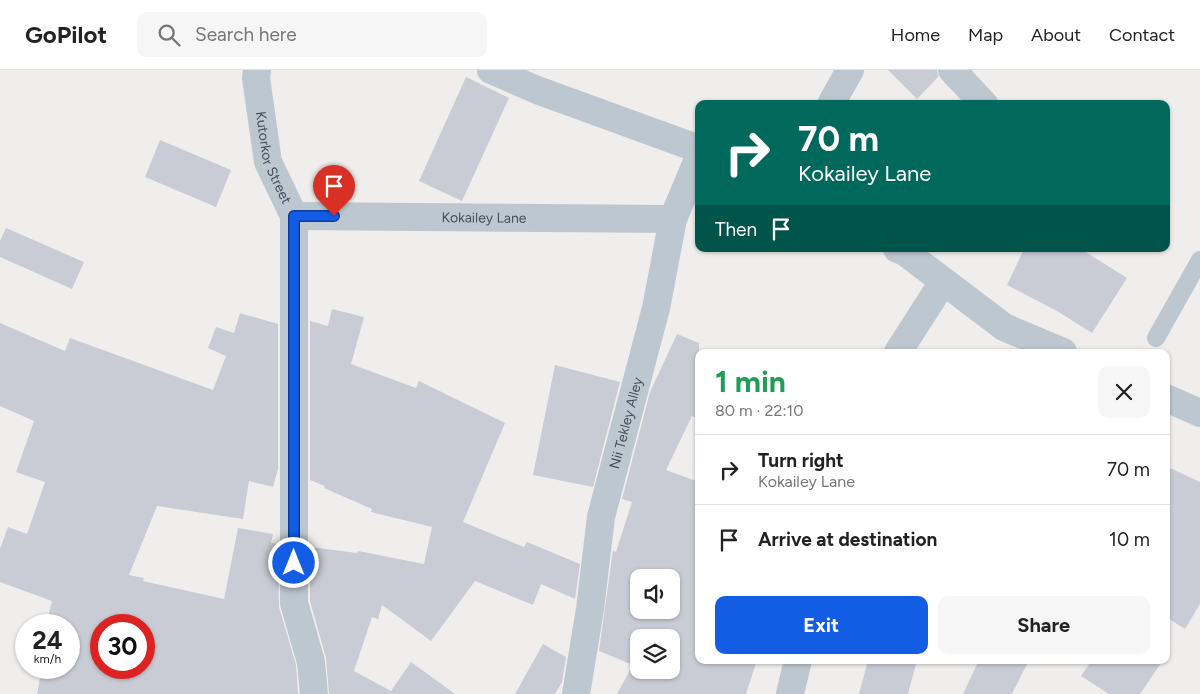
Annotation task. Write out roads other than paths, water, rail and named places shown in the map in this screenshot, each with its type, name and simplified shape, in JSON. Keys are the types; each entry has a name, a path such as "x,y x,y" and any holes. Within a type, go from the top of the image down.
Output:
{"street":[{"name":"Kutorkor Street","path":"256,70 268,162 294,216 294,603 311,662 314,694"},
{"path":"491,70 537,90 695,148"},
{"path":"833,100 850,70"},
{"path":"952,70 980,100"},
{"name":"Nii Tekley Alley","path":"576,694 590,609 600,517 656,308 673,220 695,167"},
{"name":"Kokailey Lane","path":"294,216 673,220"},
{"path":"905,252 1004,327 1056,349"},
{"path":"900,349 943,282"},
{"path":"1170,400 1200,413"},
{"path":"790,694 797,664"}],"lane":[{"path":"1156,338 1200,260"}]}
